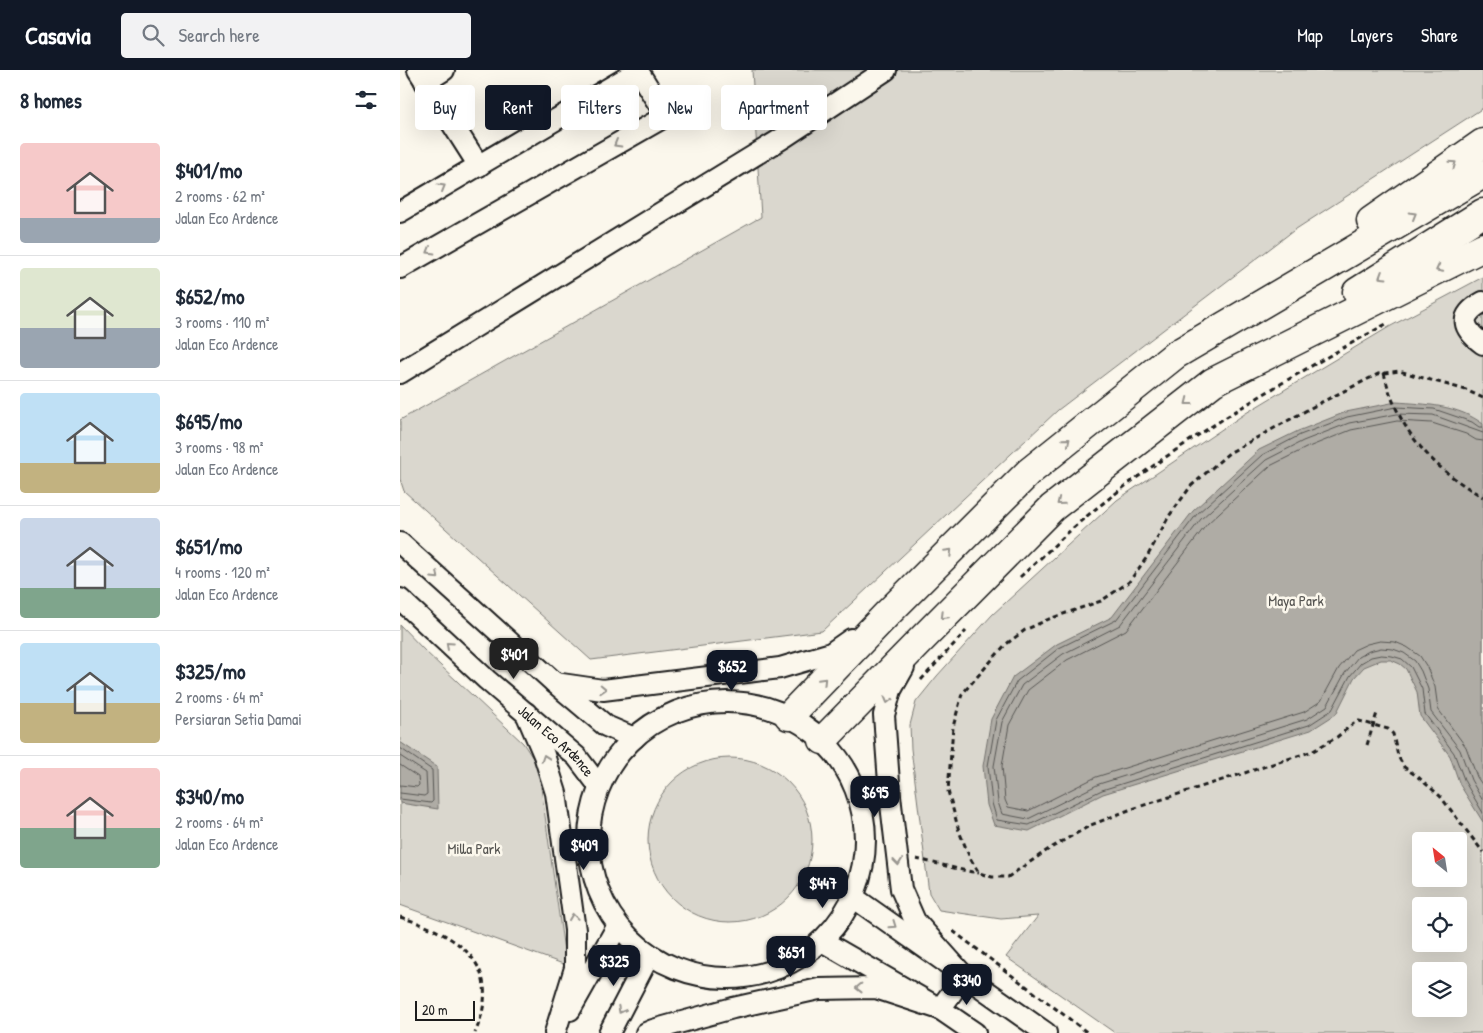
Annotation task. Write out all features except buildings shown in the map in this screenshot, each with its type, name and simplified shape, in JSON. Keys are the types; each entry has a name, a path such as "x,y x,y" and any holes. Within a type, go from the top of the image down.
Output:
{"highway":[{"path":"1198,342 1483,143"},
{"path":"789,716 887,614 1029,472 1175,355 1483,174"},
{"path":"823,740 1052,508 1213,382 1483,213"},
{"path":"1213,382 1483,247"}],"street":[{"path":"444,70 422,76 479,166"},
{"path":"400,373 786,136 886,70"},
{"path":"400,212 638,71 666,116 400,268"},
{"path":"1483,302 1468,314 1465,322 1468,330 1483,344"},
{"path":"400,543 555,683 606,726 634,738"},
{"name":"Jalan Eco Ardence","path":"400,599 487,680 577,757 598,786"},
{"path":"555,683 603,690 780,668 831,653 887,614"},
{"path":"919,642 891,690 884,715 890,796 901,889 914,921 964,976"},
{"path":"746,703 789,716 823,740 849,774 863,814 865,856 853,897 822,941 783,967 738,979 692,975 649,956 617,927 594,884 587,834 598,786 615,759 634,738 658,719 701,704 746,703"},
{"path":"526,713 544,755 556,794 575,930 575,968 556,1033"},
{"path":"853,897 1046,1033"},
{"path":"556,1033 617,927"},
{"path":"822,941 940,1009 975,1033"},
{"path":"609,1033 649,956"},
{"path":"940,1009 964,976"},
{"path":"646,1033 733,1008 819,989 876,988 940,1009"}],"path":[{"path":"1014,582 1102,504 1179,448 1264,394 1389,323"},
{"path":"979,873 958,831 948,791 952,727 962,694 1005,645 1025,630 1101,600 1128,582 1147,557 1169,516 1191,486 1229,453 1318,404 1378,374 1399,371 1466,390 1483,398"},
{"path":"1384,373 1388,389 1401,420 1426,455 1445,473 1483,497"},
{"path":"916,685 968,630"},
{"path":"1367,745 1377,713"},
{"path":"915,868 914,859 992,877 1008,877 1049,849 1099,822 1129,810 1313,751 1359,721 1388,729 1393,734 1398,756 1404,767 1440,796 1483,852"},
{"path":"400,917 423,924 457,942 477,964 485,986 481,1019 474,1033"},
{"path":"945,926 1088,1033"}],"green space":[{"path":"752,70 1483,70 1483,108 1293,231 1058,410 822,631 591,660 404,491 400,479 400,420 761,217 756,130 827,130 827,85 753,85"},
{"name":"Maya Park","path":"1483,277 1483,1033 1115,1033 1006,957 1038,916 1001,919 939,910 929,893 911,749 910,725 916,702 992,615 1117,500 1246,413 1389,327"},
{"name":"Milla Park","path":"400,625 523,743 538,766 566,965 400,905"},
{"path":"730,758 761,764 788,782 806,809 812,840 806,871 788,898 761,916 730,922 699,916 672,898 654,871 648,840 654,809 672,782 699,764"}],"water":[{"path":"1396,402 1452,409 1483,424 1483,822 1460,785 1450,756 1420,716 1417,692 1406,669 1391,660 1381,660 1364,667 1354,678 1336,714 1311,730 1103,794 1029,831 994,825 987,805 983,766 991,719 1013,677 1057,644 1112,617 1193,511 1259,450 1298,431 1346,412"},
{"path":"400,742 437,767 438,809 400,803"}]}
